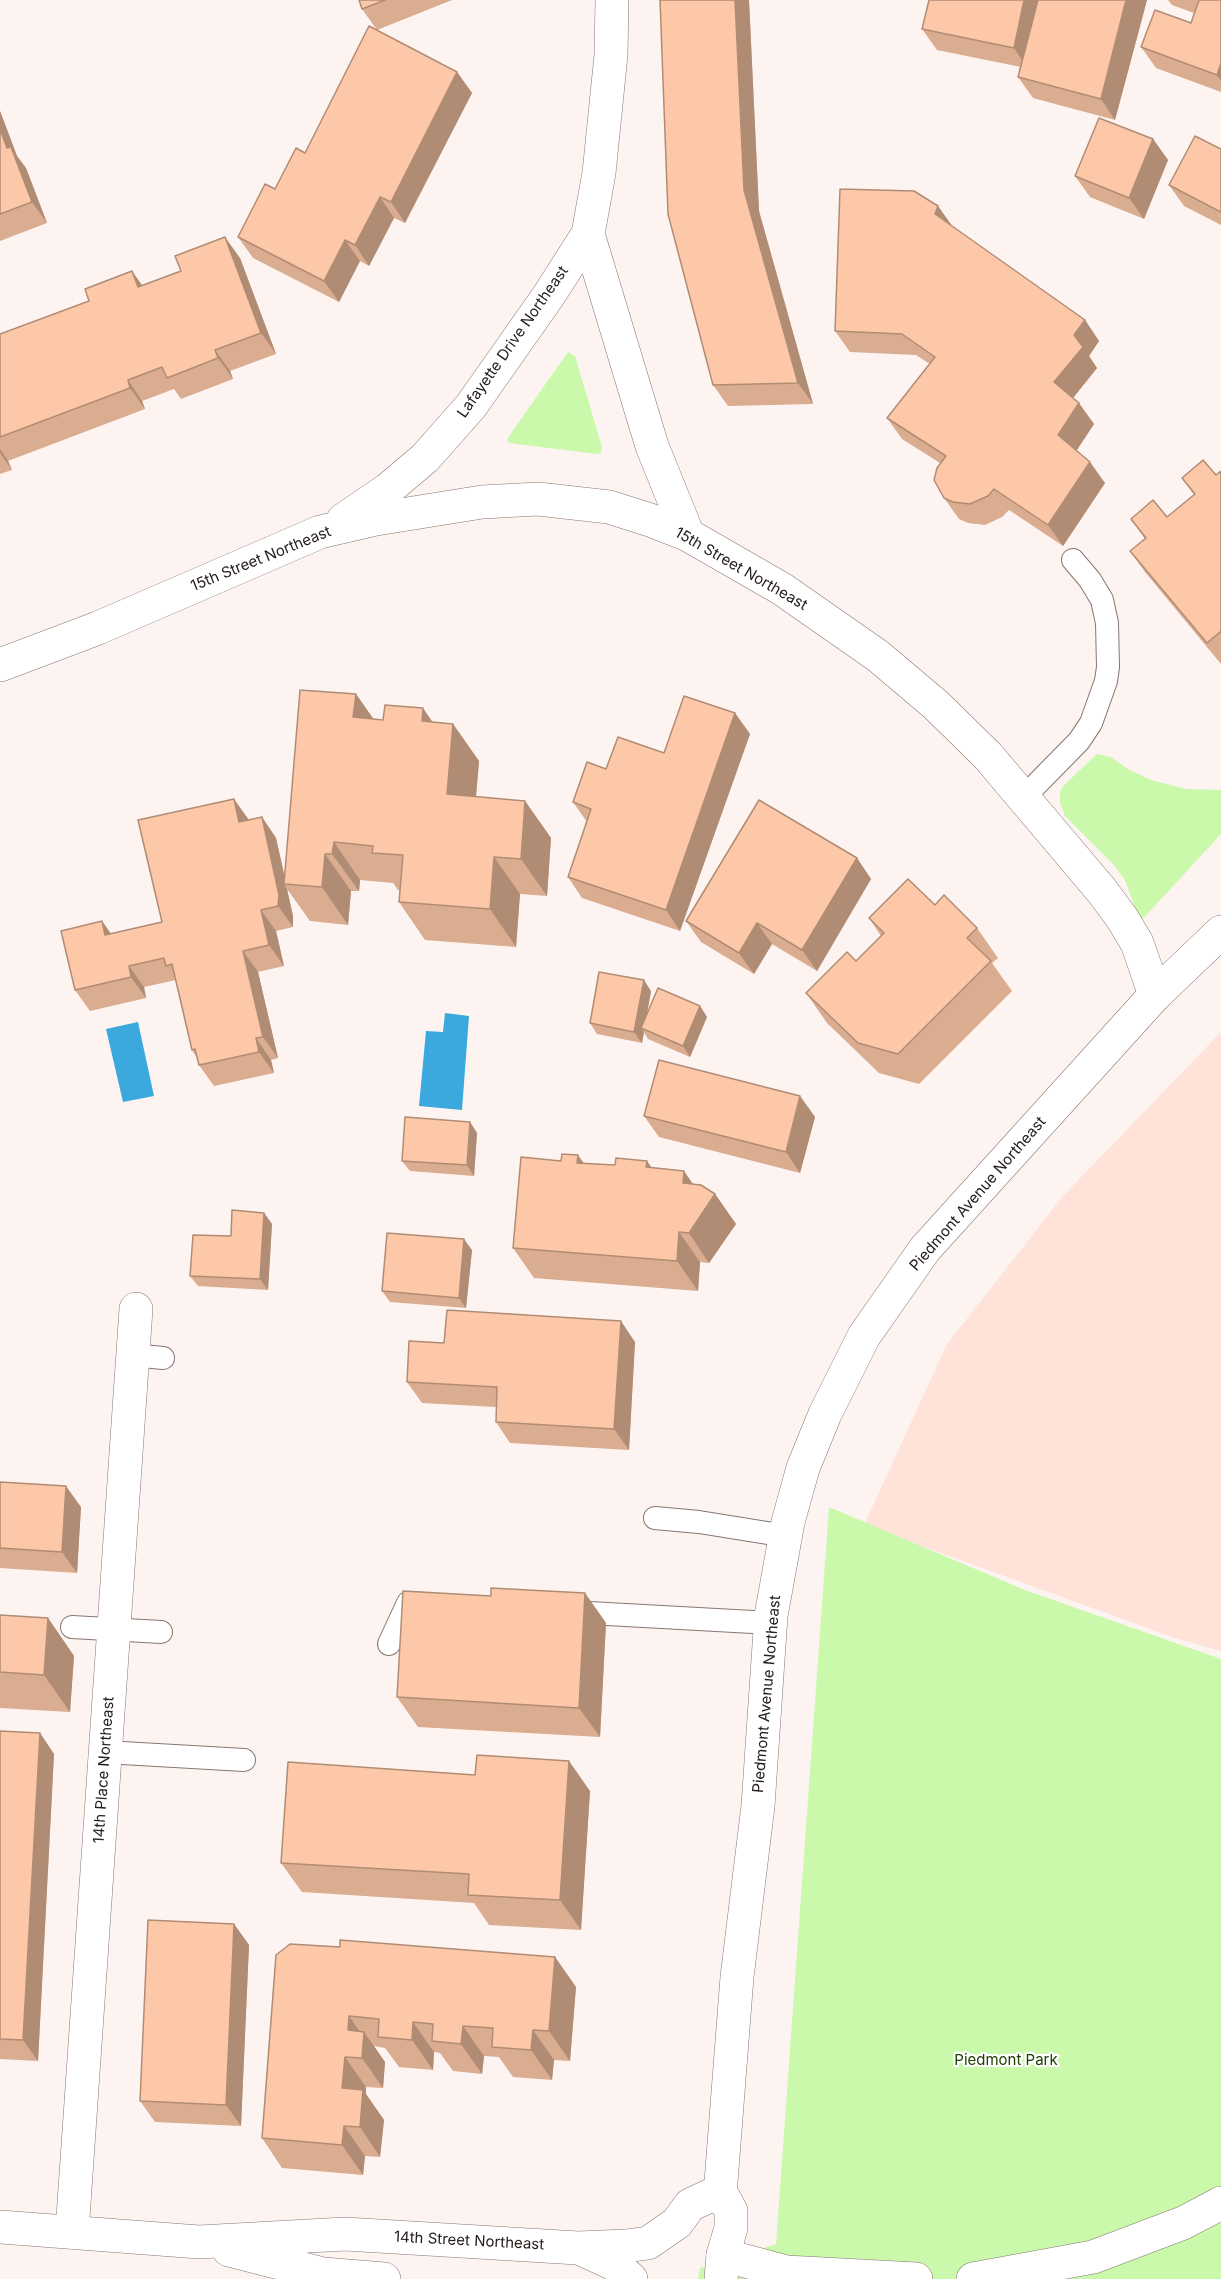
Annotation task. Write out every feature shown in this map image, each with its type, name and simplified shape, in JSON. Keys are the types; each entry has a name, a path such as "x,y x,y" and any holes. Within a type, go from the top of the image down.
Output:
{"street":[{"name":"Lafayette Drive Northeast","path":"320,532 346,518 387,490 424,458 471,406 549,295 588,234 599,172 610,66 612,0"},
{"name":"Lafayette Drive Northeast","path":"588,234 652,446 688,535"},
{"name":"15th Street Northeast","path":"0,665 98,628 320,532 376,519 482,502 538,498 609,507 688,535 782,589 878,656 936,705 988,756 1122,918 1137,944 1155,995"},
{"name":"Piedmont Avenue Northeast","path":"722,2267 731,2228 731,2211 720,2191 737,1977 758,1806 771,1623 786,1536 803,1468 825,1414 864,1336 925,1249 1155,995 1221,932"},
{"name":"14th Place Northeast","path":"72,2232 113,1630 148,1356 136,1309"},
{"name":"14th Street Northeast","path":"0,2227 199,2242 345,2234 578,2247 626,2246 648,2243 677,2223 690,2205 720,2191"},
{"path":"973,2279 1093,2257 1183,2223 1221,2203"},
{"name":"14th Street Northeast","path":"199,2242 323,2274 384,2279"},
{"path":"578,2247 614,2264 631,2279"},
{"path":"699,2279 722,2267 916,2279"}],"lane":[{"path":"1023,798 1079,741 1091,723 1106,681 1107,623 1102,600 1090,580 1073,560"},
{"path":"655,1518 699,1522 786,1536"},
{"path":"388,1644 408,1603 441,1605"},
{"path":"552,1611 771,1623"},
{"path":"72,1627 161,1632"},
{"path":"105,1752 244,1760"}],"shaded area":[{"path":"1221,1032 1221,1651 1175,1638 864,1525 947,1344 1063,1196"}],"green space":[{"path":"568,352 575,356 602,447 601,453 509,443 507,439"},
{"path":"1097,754 1111,757 1128,769 1151,780 1186,789 1221,790 1221,834 1140,922 1125,880 1113,864 1065,816 1060,803 1063,786"},
{"name":"Piedmont Park","path":"829,1507 1025,1590 1221,1659 1221,2279 698,2279 700,2268 776,2244"}],"water":[{"path":"445,1013 469,1016 462,1110 419,1106 426,1031 443,1032"},
{"path":"138,1022 154,1096 123,1102 106,1029"}],"building":[{"path":"359,0 385,0 362,9"},
{"path":"660,0 735,0 744,190 798,383 713,385 668,214"},
{"path":"929,0 1024,0 1014,48 922,29"},
{"path":"1038,0 1126,0 1101,99 1018,77"},
{"path":"1199,0 1221,0 1221,63 1217,75 1141,47 1155,10 1191,23"},
{"path":"369,26 457,72 391,202 380,197 355,245 345,240 324,281 238,237 265,184 275,189 296,148 305,153"},
{"path":"1099,118 1153,139 1129,198 1075,176"},
{"path":"0,129 7,148 11,147 32,202 0,214"},
{"path":"1195,136 1221,149 1221,212 1169,185"},
{"path":"840,189 914,191 938,206 935,214 1085,320 1074,335 1083,347 1054,382 1079,403 1058,435 1090,462 1048,525 994,489 988,496 970,504 953,502 944,498 934,480 937,468 946,456 887,418 935,357 902,334 835,331"},
{"path":"225,237 261,333 215,350 218,358 167,378 162,367 128,380 130,388 0,437 0,334 89,301 85,289 132,271 138,287 181,271 175,256"},
{"path":"1203,460 1216,475 1221,471 1221,633 1207,643 1130,551 1146,538 1131,519 1153,500 1167,517 1195,494 1182,478"},
{"path":"300,690 356,694 353,717 383,720 385,705 423,708 422,721 453,724 447,794 525,801 521,859 494,857 490,909 399,902 403,855 372,853 373,846 334,842 332,854 325,854 322,887 284,884"},
{"path":"684,696 735,713 666,910 568,877 591,809 573,802 587,762 606,769 618,737 664,753"},
{"path":"234,799 239,822 262,817 279,895 278,906 261,910 269,945 243,951 263,1037 256,1038 259,1052 199,1065 195,1049 192,1050 172,964 166,966 164,958 129,966 131,977 75,990 61,931 102,921 105,935 162,922 138,820"},
{"path":"759,800 857,858 802,950 757,923 739,953 686,921"},
{"path":"908,879 935,905 944,895 977,928 967,938 991,961 898,1054 858,1043 806,993 847,952 856,961 884,933 869,918"},
{"path":"599,972 644,980 634,1032 590,1023"},
{"path":"658,988 700,1006 683,1046 641,1028"},
{"path":"659,1060 800,1096 786,1152 644,1116"},
{"path":"405,1117 470,1122 467,1165 402,1161"},
{"path":"562,1154 578,1155 577,1163 615,1165 616,1158 647,1161 646,1167 684,1171 683,1183 701,1185 715,1194 689,1233 679,1232 677,1261 513,1248 521,1157 561,1161"},
{"path":"232,1210 264,1213 260,1279 190,1276 193,1235 231,1236"},
{"path":"387,1233 464,1239 459,1298 382,1291"},
{"path":"447,1310 621,1321 614,1429 496,1422 497,1387 407,1382 409,1341 444,1343"},
{"path":"0,1482 66,1486 62,1552 0,1548"},
{"path":"491,1588 585,1593 579,1708 397,1697 403,1591 491,1596"},
{"path":"0,1615 48,1618 44,1675 0,1672"},
{"path":"0,1731 40,1733 23,2040 0,2039"},
{"path":"477,1755 569,1761 560,1900 468,1895 469,1874 281,1863 288,1762 475,1775"},
{"path":"148,1920 234,1924 226,2105 140,2101"},
{"path":"340,1940 555,1957 549,2031 533,2030 531,2050 492,2047 493,2028 463,2026 461,2044 432,2041 433,2024 413,2022 412,2040 378,2037 379,2019 349,2016 348,2030 364,2032 362,2058 345,2057 342,2088 363,2090 360,2127 344,2126 342,2145 262,2138 276,1955 290,1944 340,1947"}]}
